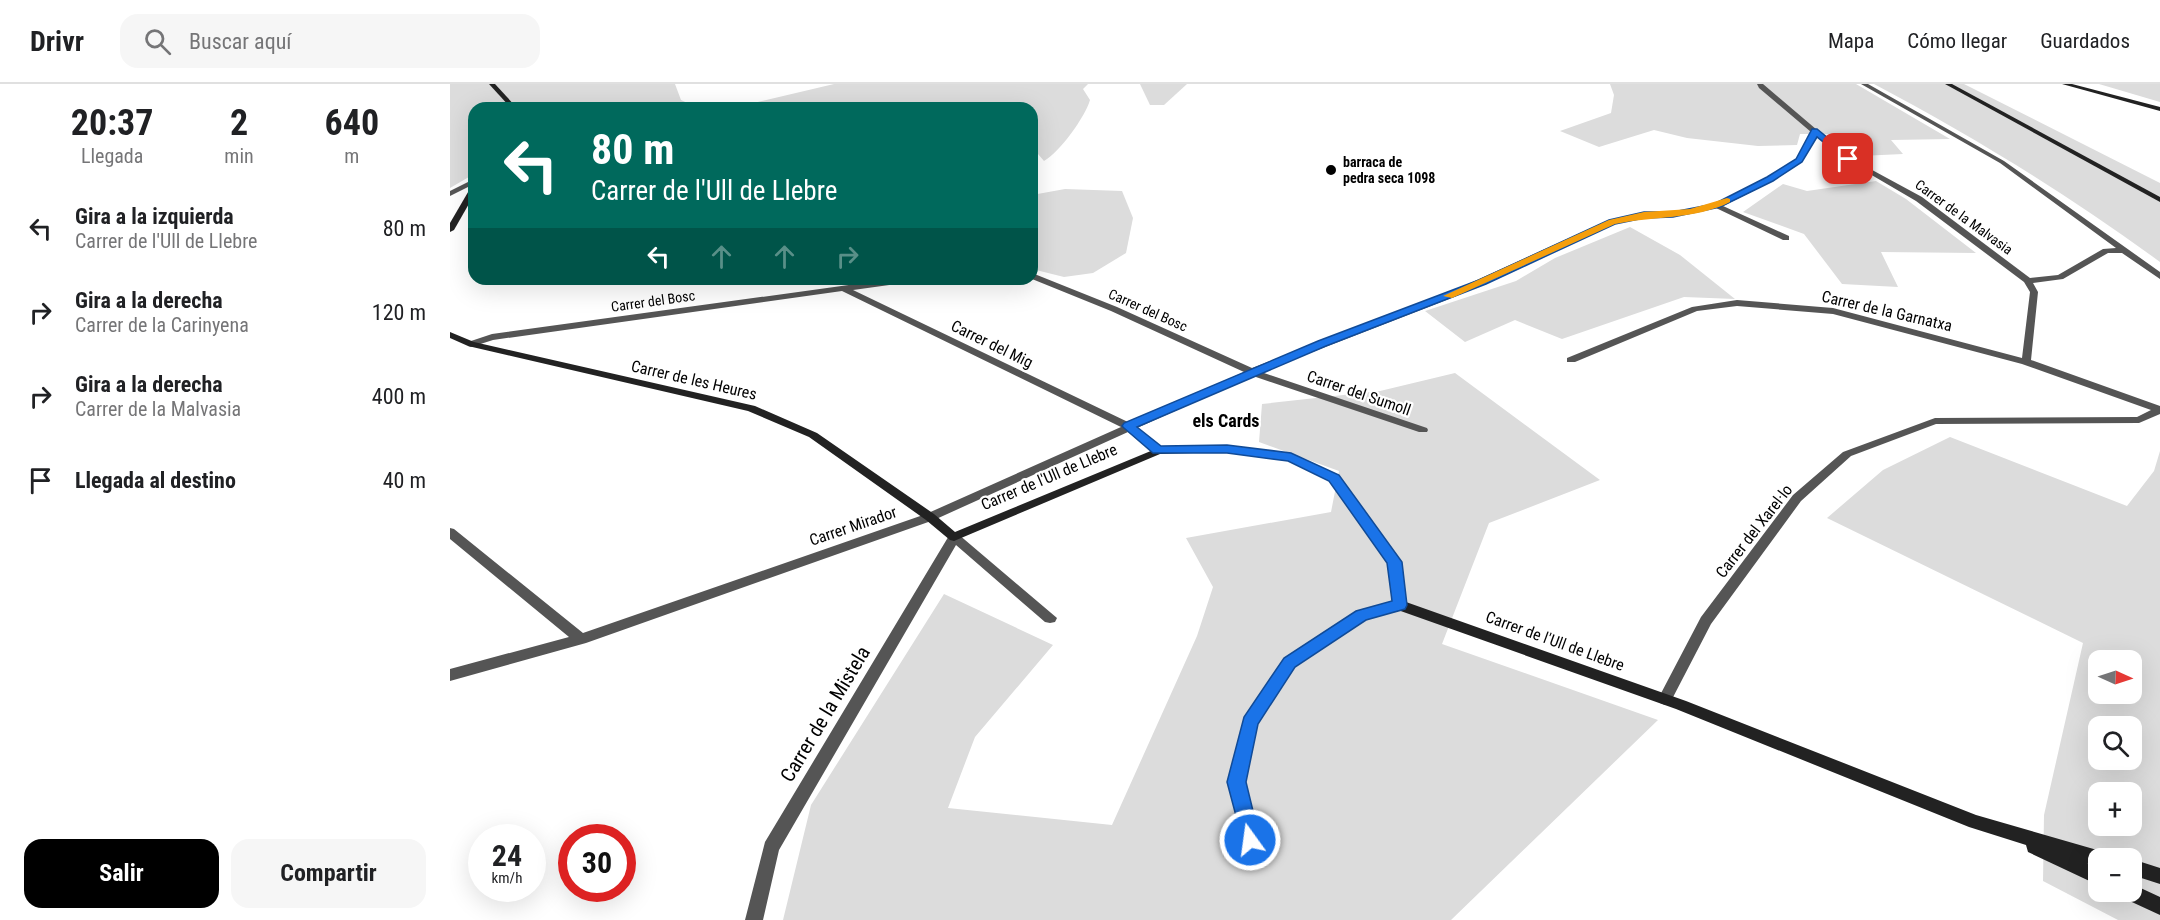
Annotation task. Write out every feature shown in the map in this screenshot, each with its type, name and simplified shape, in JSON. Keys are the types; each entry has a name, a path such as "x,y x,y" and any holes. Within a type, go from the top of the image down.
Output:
{"street":[{"path":"492,84 508,102"},
{"name":"Carrer de la Malvasia","path":"1760,84 1848,159 1919,199 2028,281"},
{"path":"1864,84 2002,162 2160,276"},
{"path":"1948,84 2160,200"},
{"path":"2065,84 2160,109"},
{"name":"Carrer Mirador","path":"450,675 581,639 930,516 1252,372 1479,283 1612,222 1644,215 1673,214 1717,206 1770,179 1799,161 1814,137 1814,131"},
{"path":"450,194 468,184"},
{"path":"450,230 468,199"},
{"path":"1717,206 1786,238"},
{"path":"2026,362 2034,292 2028,281 2060,277 2106,251 2126,250"},
{"name":"Carrer del Bosc","path":"1038,278 1114,309 1252,372"},
{"name":"Carrer del Bosc","path":"471,344 492,337 871,285"},
{"name":"Carrer del Mig","path":"844,289 1128,426"},
{"name":"Carrer de la Garnatxa","path":"1571,360 1695,309 1737,303 1833,311 2026,362 2160,410"},
{"name":"Carrer de les Heures","path":"450,335 471,344 751,408 813,435 930,516 1050,618"},
{"name":"Carrer del Sumoll","path":"1252,372 1423,430"},
{"name":"Carrer del Xarel·lo","path":"1665,699 1706,621 1790,507 1847,453 1935,420 2139,420 2160,410"},
{"name":"Carrer de l'Ull de Llebre","path":"1128,426 1158,450"},
{"name":"Carrer de l'Ull de Llebre","path":"954,537 1158,450 1227,449 1291,457 1334,478 1395,562 1400,605 1665,699 2003,832"},
{"path":"450,532 581,639"},
{"name":"Carrer de la Mistela","path":"754,920 771,848 954,537"},
{"path":"1250,840 1236,782 1250,722 1290,662 1361,615 1400,605"},
{"path":"2003,832 2088,855"},
{"path":"2003,832 2088,872"},
{"path":"2142,870 2160,876"},
{"path":"2142,898 2160,906"}],"shaded area":[{"path":"450,84 675,84 681,100 685,102 468,102 468,178 450,188"},
{"path":"834,84 1088,84 1083,89 1090,100 1071,134 1044,161 1038,154 1038,102 758,102"},
{"path":"1140,84 1187,84 1164,105 1150,105"},
{"path":"1610,84 1856,84 1950,139 1891,140 1903,154 1860,156 1830,134 1800,134 1797,145 1758,146 1687,138 1654,130 1599,147 1560,131 1611,113 1614,95"},
{"path":"1874,84 1964,84 2160,183 2160,262 2091,213 2020,168"},
{"path":"2099,84 2160,84 2160,102"},
{"path":"1876,181 1906,199 1976,253 1881,252 1898,287 1842,284 1804,234 1743,212 1783,184 1807,191"},
{"path":"1065,189 1122,191 1133,218 1126,253 1093,273 1064,277 1038,270 1038,194"},
{"path":"1630,227 1680,255 1735,299 1684,297 1562,339 1515,320 1465,342 1425,311 1516,281 1555,258"},
{"path":"1455,373 1600,480 1489,523 1442,644 1658,720 1451,920 783,920 811,805 944,594 1053,645 975,737 948,808 1112,825 1197,636 1213,587 1186,538 1331,512 1339,471 1259,442 1262,404 1380,391"},
{"path":"1950,437 2127,506 2154,471 2160,451 2160,920 2118,920 2043,881 2044,815 2083,643 1827,518 1883,470"}],"slow traffic":[{"path":"1448,296 1612,222 1627,217 1690,212 1717,206 1727,201"}],"place":[{"name":"barraca de pedra seca 1098","path":"1331,170"}],"district":[{"name":"els Cards","path":"1226,420"}],"route":[{"path":"1250,840 1236,782 1250,722 1290,662 1361,615 1400,605 1395,562 1334,478 1291,457 1227,449 1158,450 1128,426 1322,343 1482,282 1612,222 1627,217 1690,212 1717,206 1770,179 1799,161 1814,137 1814,131 1848,159"}]}
